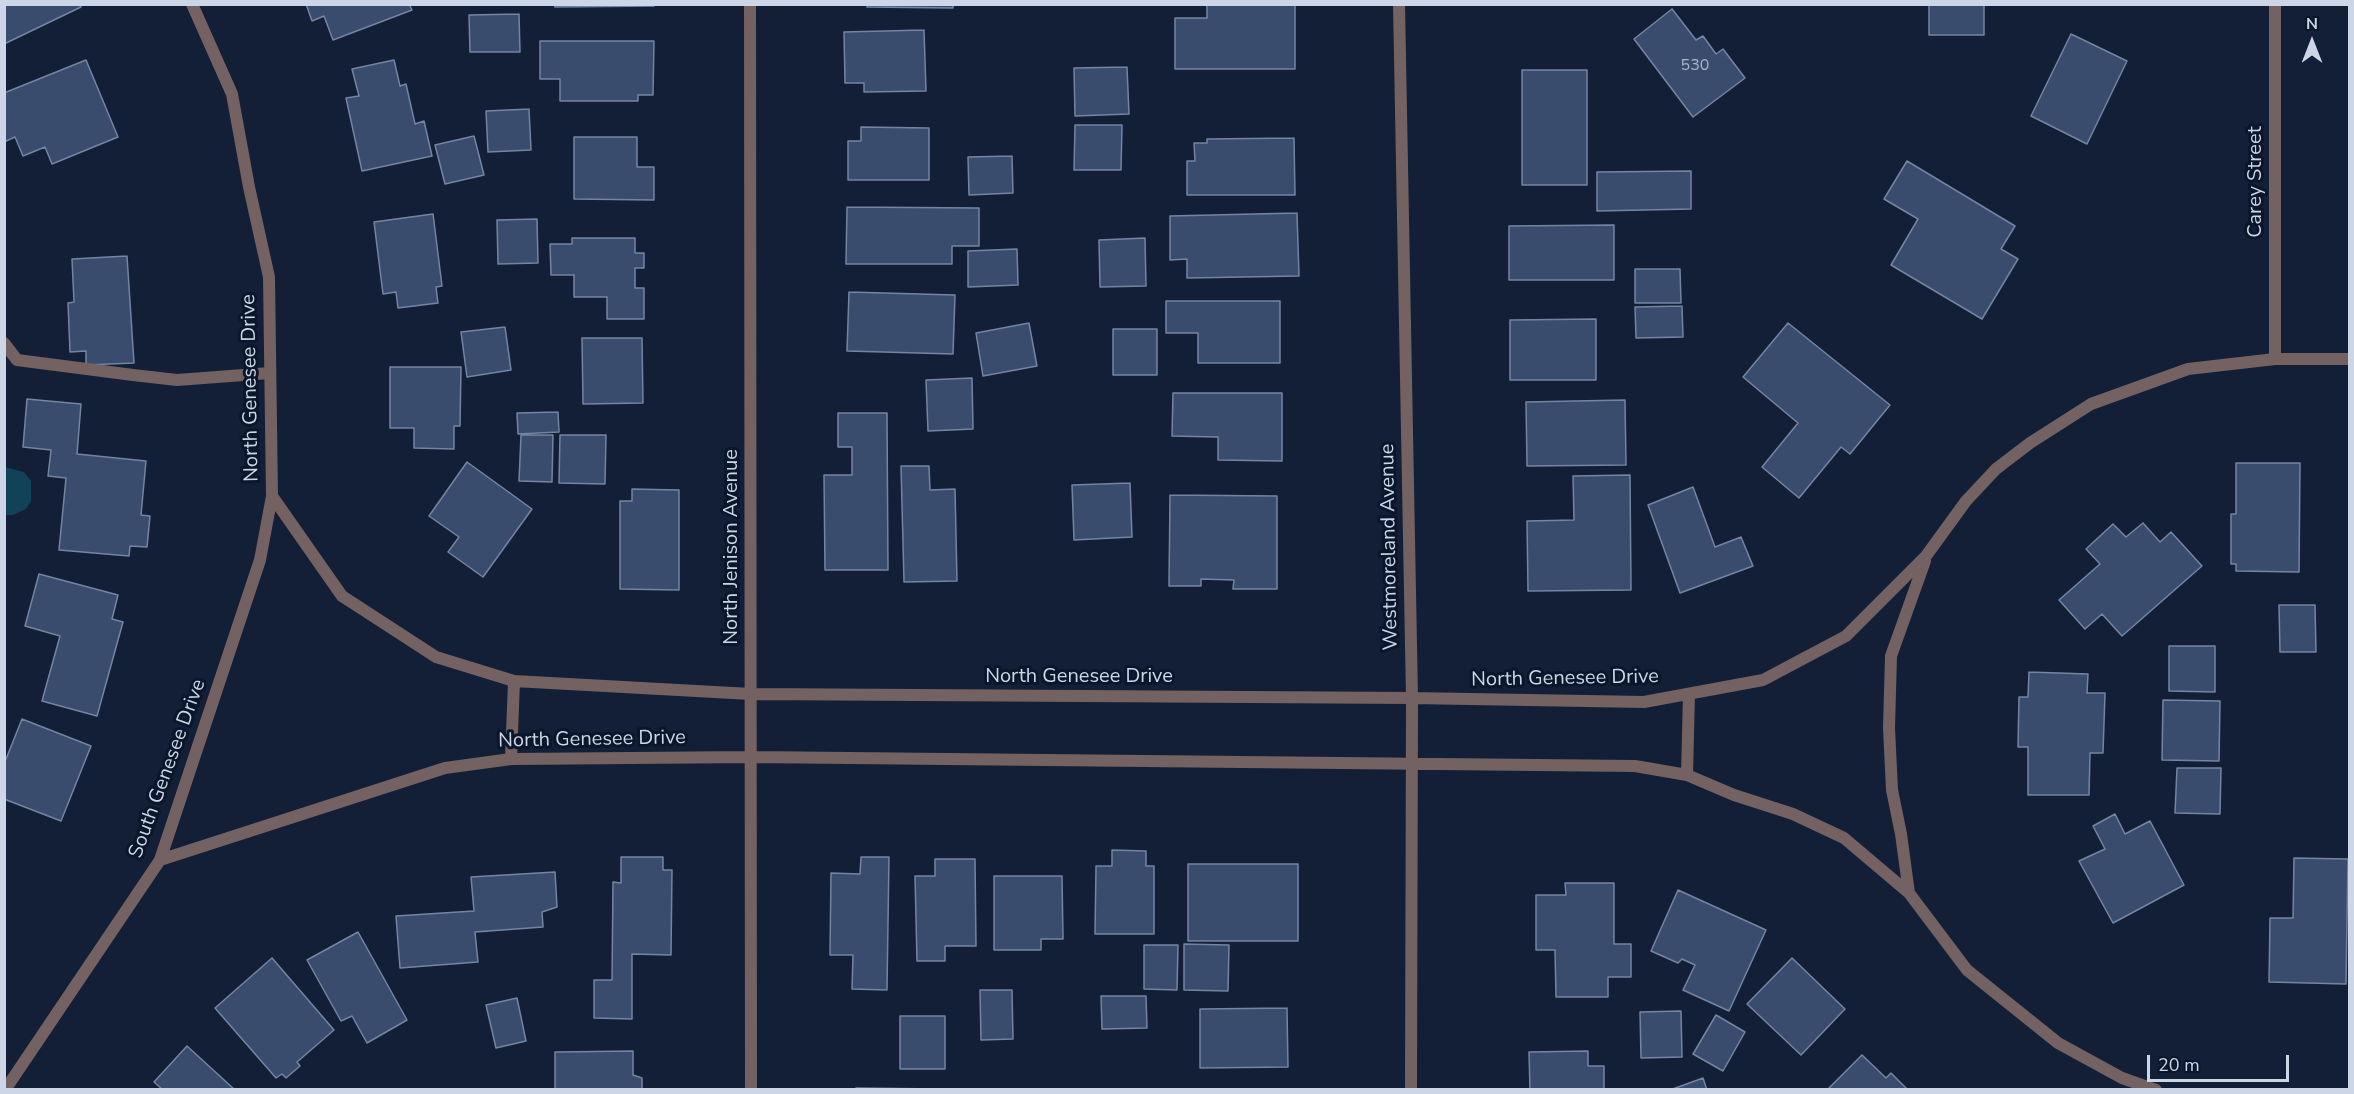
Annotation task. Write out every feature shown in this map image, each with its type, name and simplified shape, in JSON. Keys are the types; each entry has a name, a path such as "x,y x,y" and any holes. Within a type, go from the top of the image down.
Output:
{"street":[{"name":"North Genesee Drive","path":"192,4 232,94 269,277 272,496 342,596 436,657 513,681 751,694 1412,698 1644,702 1763,680 1846,636 1926,556 1966,501 1996,469 2030,442 2091,404 2188,369 2275,359 2349,359"},
{"name":"North Jenison Avenue","path":"750,4 751,1089"},
{"name":"Westmoreland Avenue","path":"1399,4 1412,698 1411,1089"},
{"name":"Carey Street","path":"2275,4 2275,359"},
{"path":"4,342 17,360 133,375 177,380 270,373"},
{"name":"South Genesee Drive","path":"4,1089 160,860 260,560 272,496"},
{"path":"1909,893 1892,790 1889,728 1891,656 1926,556"},
{"path":"511,759 513,681"},
{"path":"1689,694 1688,775 1734,795 1793,814 1844,838 1909,893 1967,970 2058,1043 2122,1078 2156,1089"},
{"name":"North Genesee Drive","path":"160,860 445,768 511,759 751,757 1635,766 1688,775"}],"water":[{"path":"5,467 24,472 31,481 31,501 26,509 13,515 5,515"}],"building":[{"path":"4,4 79,4 81,7 4,44"},
{"path":"306,4 409,4 412,10 333,40 324,16 312,21"},
{"path":"554,4 654,4 654,6 555,7"},
{"path":"867,4 953,4 953,8 867,7"},
{"path":"1207,4 1295,4 1295,69 1175,69 1175,18 1207,18"},
{"path":"1929,4 1984,4 1984,35 1929,35"},
{"path":"1672,9 1696,40 1703,36 1716,54 1723,49 1745,78 1693,117 1634,39"},
{"path":"519,14 520,52 470,52 469,15"},
{"path":"924,30 926,91 864,92 864,83 845,83 844,32"},
{"path":"2071,34 2127,61 2087,144 2031,116"},
{"path":"540,41 654,41 653,95 638,95 638,101 560,101 560,79 540,79"},
{"path":"86,60 118,137 52,164 45,147 23,156 15,137 4,142 4,93"},
{"path":"394,60 400,86 406,84 415,124 424,121 432,156 362,171 346,98 359,96 352,69"},
{"path":"1127,67 1129,114 1075,116 1074,68"},
{"path":"1522,70 1587,70 1587,185 1522,185"},
{"path":"529,109 531,150 488,152 486,111"},
{"path":"1075,125 1122,125 1121,170 1074,170"},
{"path":"861,127 929,128 929,180 848,180 848,141 861,141"},
{"path":"474,136 484,175 445,184 435,145"},
{"path":"574,137 637,137 637,167 654,167 654,200 574,199"},
{"path":"1294,138 1295,195 1187,195 1187,161 1195,161 1194,143 1207,143 1207,139"},
{"path":"1012,156 1013,193 969,195 968,157"},
{"path":"1907,161 2015,226 2001,249 2018,259 1982,319 1891,265 1918,219 1884,199"},
{"path":"1691,171 1691,209 1597,211 1597,172"},
{"path":"847,207 979,208 979,246 952,246 952,264 846,264"},
{"path":"1297,213 1299,276 1187,278 1187,259 1170,260 1170,216"},
{"path":"433,214 442,286 436,287 438,303 398,308 396,292 383,294 374,222"},
{"path":"537,219 538,263 498,264 497,220"},
{"path":"1614,225 1614,280 1509,280 1509,226"},
{"path":"572,238 635,238 635,253 644,253 644,268 635,268 635,288 644,288 644,319 607,319 607,297 574,297 574,275 551,275 550,244 572,244"},
{"path":"1145,238 1146,286 1100,287 1099,240"},
{"path":"1017,249 1018,285 968,287 968,251"},
{"path":"127,256 134,363 86,365 86,351 70,352 68,303 74,302 72,259"},
{"path":"1635,269 1680,269 1681,303 1635,303"},
{"path":"849,292 955,295 953,354 847,351"},
{"path":"1166,301 1280,301 1280,363 1198,363 1198,333 1166,333"},
{"path":"1682,306 1683,337 1636,338 1635,307"},
{"path":"1596,319 1596,380 1510,380 1510,320"},
{"path":"1029,323 1037,366 983,376 976,333"},
{"path":"1788,323 1890,405 1850,454 1841,447 1799,498 1762,467 1798,423 1743,377"},
{"path":"505,327 511,370 467,377 461,332"},
{"path":"1113,329 1157,329 1157,375 1113,375"},
{"path":"582,338 642,338 643,403 583,404"},
{"path":"390,367 461,367 460,426 454,426 454,449 414,448 414,428 390,428"},
{"path":"972,378 973,429 928,431 926,380"},
{"path":"1173,393 1282,393 1282,461 1218,460 1218,437 1172,436"},
{"path":"27,399 81,404 77,454 146,461 141,515 150,516 147,547 130,546 129,556 59,550 66,478 48,476 51,450 23,447"},
{"path":"1625,400 1626,465 1527,466 1526,402"},
{"path":"558,412 559,432 518,434 517,413"},
{"path":"838,413 887,413 888,570 825,570 824,475 852,475 852,447 838,447"},
{"path":"521,435 553,435 552,482 519,481"},
{"path":"560,435 606,435 605,484 559,483"},
{"path":"467,462 532,509 483,577 448,552 459,537 429,516"},
{"path":"2236,463 2300,463 2299,572 2236,571 2236,564 2231,564 2231,514 2236,514"},
{"path":"901,466 929,466 930,490 955,489 957,581 904,582"},
{"path":"1630,475 1631,590 1528,591 1527,521 1574,520 1573,476"},
{"path":"1130,483 1132,537 1074,540 1072,485"},
{"path":"1693,487 1715,547 1741,537 1753,566 1680,593 1648,505"},
{"path":"632,489 679,490 679,590 620,589 620,501 632,501"},
{"path":"1170,495 1277,496 1277,589 1233,589 1234,580 1201,579 1201,586 1169,586"},
{"path":"2143,523 2160,542 2171,532 2202,566 2122,636 2102,614 2085,629 2059,600 2100,564 2086,549 2113,524 2126,537"},
{"path":"39,574 118,595 112,619 123,622 97,716 42,701 60,636 25,626"},
{"path":"2279,605 2315,605 2316,652 2280,652"},
{"path":"2169,646 2215,646 2215,692 2169,691"},
{"path":"2029,672 2088,674 2087,693 2105,693 2103,753 2090,753 2089,795 2028,795 2028,747 2018,747 2019,697 2028,697"},
{"path":"2163,700 2220,701 2219,761 2162,760"},
{"path":"22,719 91,746 61,821 4,799 4,764"},
{"path":"2177,768 2221,768 2220,814 2175,813"},
{"path":"2115,814 2125,834 2150,821 2184,885 2113,923 2079,861 2105,849 2093,826"},
{"path":"1112,850 1146,851 1146,866 1154,866 1154,934 1095,934 1096,866 1112,866"},
{"path":"621,857 663,857 663,870 672,870 671,955 632,954 632,1019 594,1018 594,980 612,980 613,882 621,883"},
{"path":"861,857 889,857 887,990 852,989 853,955 830,955 831,873 860,874"},
{"path":"2294,858 2348,859 2346,984 2269,982 2270,918 2293,918"},
{"path":"935,859 975,859 976,946 945,946 945,961 917,961 915,876 935,876"},
{"path":"1188,864 1298,864 1298,941 1188,941"},
{"path":"555,872 557,907 542,912 543,927 475,932 478,962 400,968 396,916 474,911 471,877"},
{"path":"994,876 1062,876 1063,939 1041,939 1041,950 994,950"},
{"path":"1565,883 1614,883 1614,944 1631,944 1631,977 1608,977 1608,997 1556,997 1555,950 1536,950 1536,895 1566,895"},
{"path":"1678,890 1766,930 1729,1011 1683,990 1695,965 1682,959 1678,963 1651,951"},
{"path":"358,932 407,1020 367,1043 352,1016 341,1021 307,960"},
{"path":"1184,944 1229,945 1228,991 1184,990"},
{"path":"1144,945 1178,945 1177,990 1144,989"},
{"path":"272,958 334,1030 297,1062 300,1066 286,1078 282,1074 276,1078 215,1008"},
{"path":"1792,958 1845,1009 1801,1055 1747,1004"},
{"path":"980,990 1012,990 1013,1039 981,1040"},
{"path":"1101,996 1146,996 1147,1028 1102,1029"},
{"path":"517,998 526,1041 496,1048 486,1005"},
{"path":"1287,1008 1288,1067 1200,1068 1200,1009"},
{"path":"1681,1011 1682,1057 1641,1058 1640,1012"},
{"path":"1716,1015 1745,1032 1723,1071 1693,1054"},
{"path":"900,1016 945,1016 945,1069 900,1069"},
{"path":"187,1046 235,1090 163,1090 154,1082"},
{"path":"633,1051 633,1075 642,1078 642,1090 555,1090 555,1052"},
{"path":"1588,1051 1588,1066 1604,1066 1604,1090 1530,1090 1529,1052"},
{"path":"1862,1055 1886,1078 1891,1073 1908,1090 1827,1090"},
{"path":"1703,1078 1707,1090 1670,1090"},
{"path":"856,1088 939,1089 939,1090 856,1090"}]}
